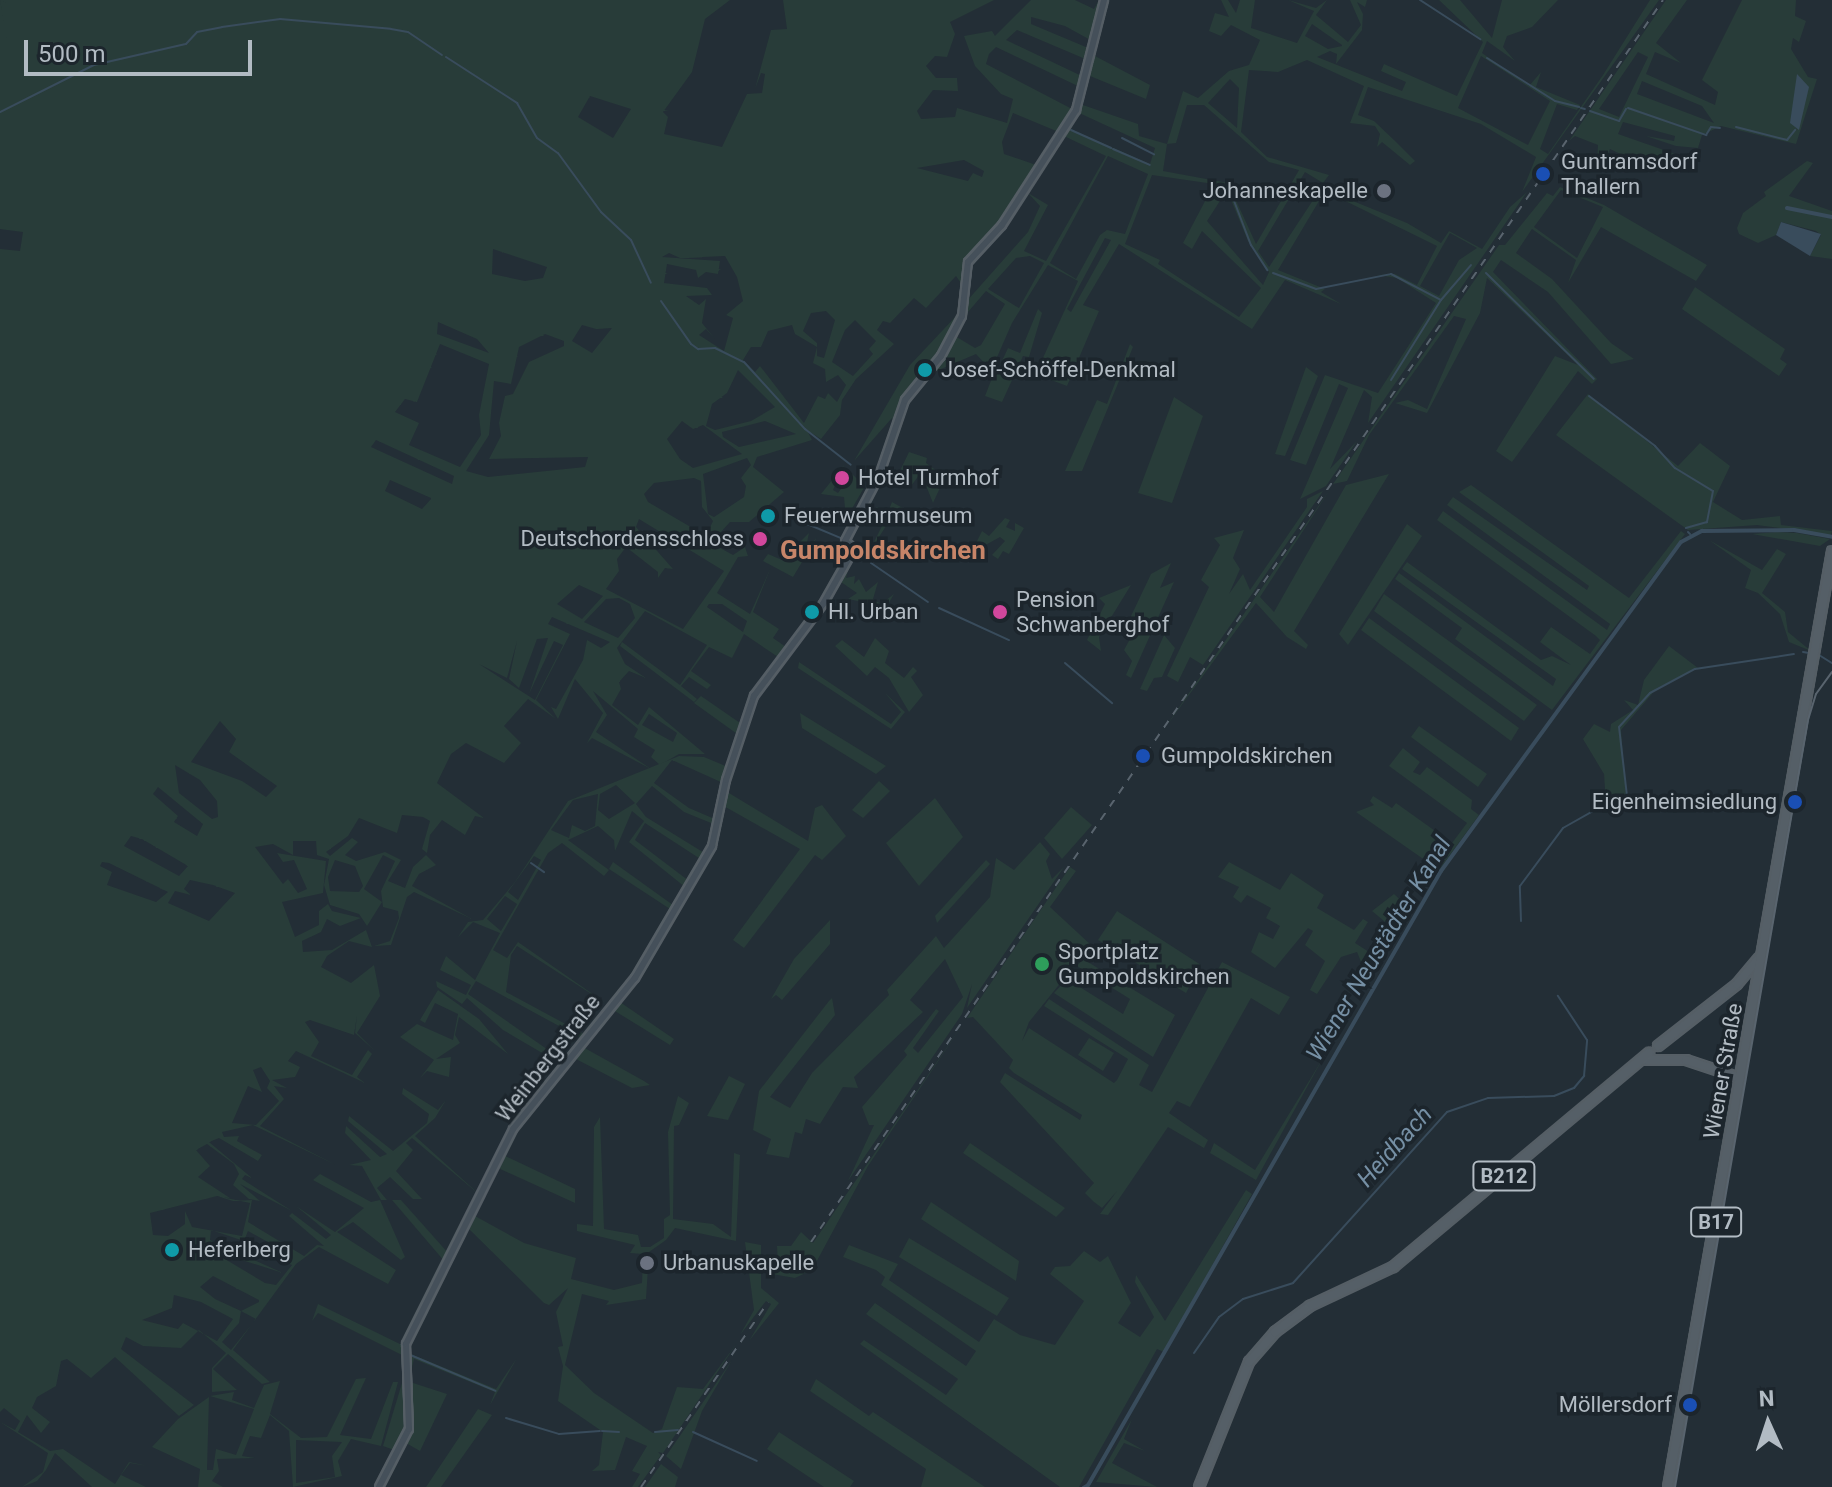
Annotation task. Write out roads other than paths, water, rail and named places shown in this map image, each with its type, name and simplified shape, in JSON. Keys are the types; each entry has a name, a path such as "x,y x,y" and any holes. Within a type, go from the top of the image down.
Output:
{"main road":[{"name":"Weinbergstraße","path":"379,1487 409,1429 406,1344 513,1129 635,978 712,846 726,780 752,700 823,604 854,549 845,541 872,492 911,389 938,361 959,323 966,266 1002,225 1076,110 1104,0"},
{"name":"Wiener Straße","path":"1668,1487 1832,551"},
{"path":"1740,1078 1686,1060 1670,1061 1657,1053 1667,1041 1737,984 1761,954"},
{"path":"1737,984 1757,976"},
{"name":"B212","path":"1199,1487 1245,1370 1275,1332 1310,1306 1393,1267 1657,1053"}],"water":[{"path":"1797,74 1809,87 1799,130 1790,123"},
{"path":"1781,222 1821,234 1810,256 1776,235"}],"waterway":[{"path":"1420,0 1480,39"},
{"path":"0,112 94,65 186,44 197,32 280,19 408,32 442,55"},
{"path":"446,57 517,103 537,138 558,153 601,212 631,240 651,283"},
{"path":"1487,58 1555,101 1579,107"},
{"path":"1581,108 1585,109"},
{"path":"1628,108 1706,135 1711,127 1720,128"},
{"path":"1590,111 1619,121 1626,109"},
{"path":"1736,127 1787,140 1795,130"},
{"path":"1071,130 1111,148"},
{"path":"1122,138 1154,154"},
{"path":"1113,149 1150,165"},
{"path":"1231,193 1251,245 1267,270"},
{"path":"1787,208 1832,217"},
{"path":"1391,380 1441,300 1471,265"},
{"path":"1273,273 1316,289 1391,274 1441,300"},
{"path":"1486,273 1594,379"},
{"path":"661,301 691,344 698,349 715,348 744,362 805,429 851,465"},
{"path":"1589,396 1655,446 1675,468 1713,491 1707,522 1686,528"},
{"path":"800,521 843,539"},
{"name":"Wiener Neustädter Kanal","path":"1087,1487 1441,871 1681,542 1702,531 1794,530 1832,537"},
{"path":"871,563 928,602"},
{"path":"939,608 1009,640"},
{"name":"Heidbach","path":"1803,652 1809,653"},
{"name":"Heidbach","path":"1521,921 1520,886 1563,828 1602,806 1606,798 1627,796 1619,727 1650,693 1695,669 1794,654"},
{"name":"Heidbach","path":"1819,655 1832,663"},
{"path":"1065,663 1112,703"},
{"path":"531,863 544,872"},
{"name":"Heidbach","path":"1194,1353 1219,1317 1243,1299 1293,1283 1447,1112 1488,1098 1554,1096 1574,1088 1584,1076 1587,1040 1558,996"},
{"path":"408,1354 496,1391"},
{"path":"506,1418 559,1434 600,1431"},
{"path":"655,1432 678,1430"},
{"path":"602,1431 619,1432"},
{"path":"693,1432 757,1461"},
{"name":"Wiener Neustädter Kanal","path":"1083,1487 1091,1482"}],"tram line":[{"path":"1675,1487 1808,720 1816,694 1832,672"}],"railway":[{"path":"811,1242 1663,0"},
{"path":"641,1487 768,1302"}],"place":[{"name":"Guntramsdorf Thallern","path":"1543,174"},
{"name":"Johanneskapelle","path":"1384,191"},
{"name":"Josef-Schöffel-Denkmal","path":"925,370"},
{"name":"Hotel Turmhof","path":"842,478"},
{"name":"Feuerwehrmuseum","path":"768,516"},
{"name":"Deutschordensschloss","path":"760,539"},
{"name":"Hl. Urban","path":"812,612"},
{"name":"Pension Schwanberghof","path":"1000,612"},
{"name":"Gumpoldskirchen","path":"1143,756"},
{"name":"Eigenheimsiedlung","path":"1795,802"},
{"name":"Sportplatz Gumpoldskirchen","path":"1042,964"},
{"name":"Heferlberg","path":"172,1250"},
{"name":"Urbanuskapelle","path":"647,1263"},
{"name":"Möllersdorf","path":"1690,1405"}],"district":[{"name":"Gumpoldskirchen","path":"883,551"}]}
